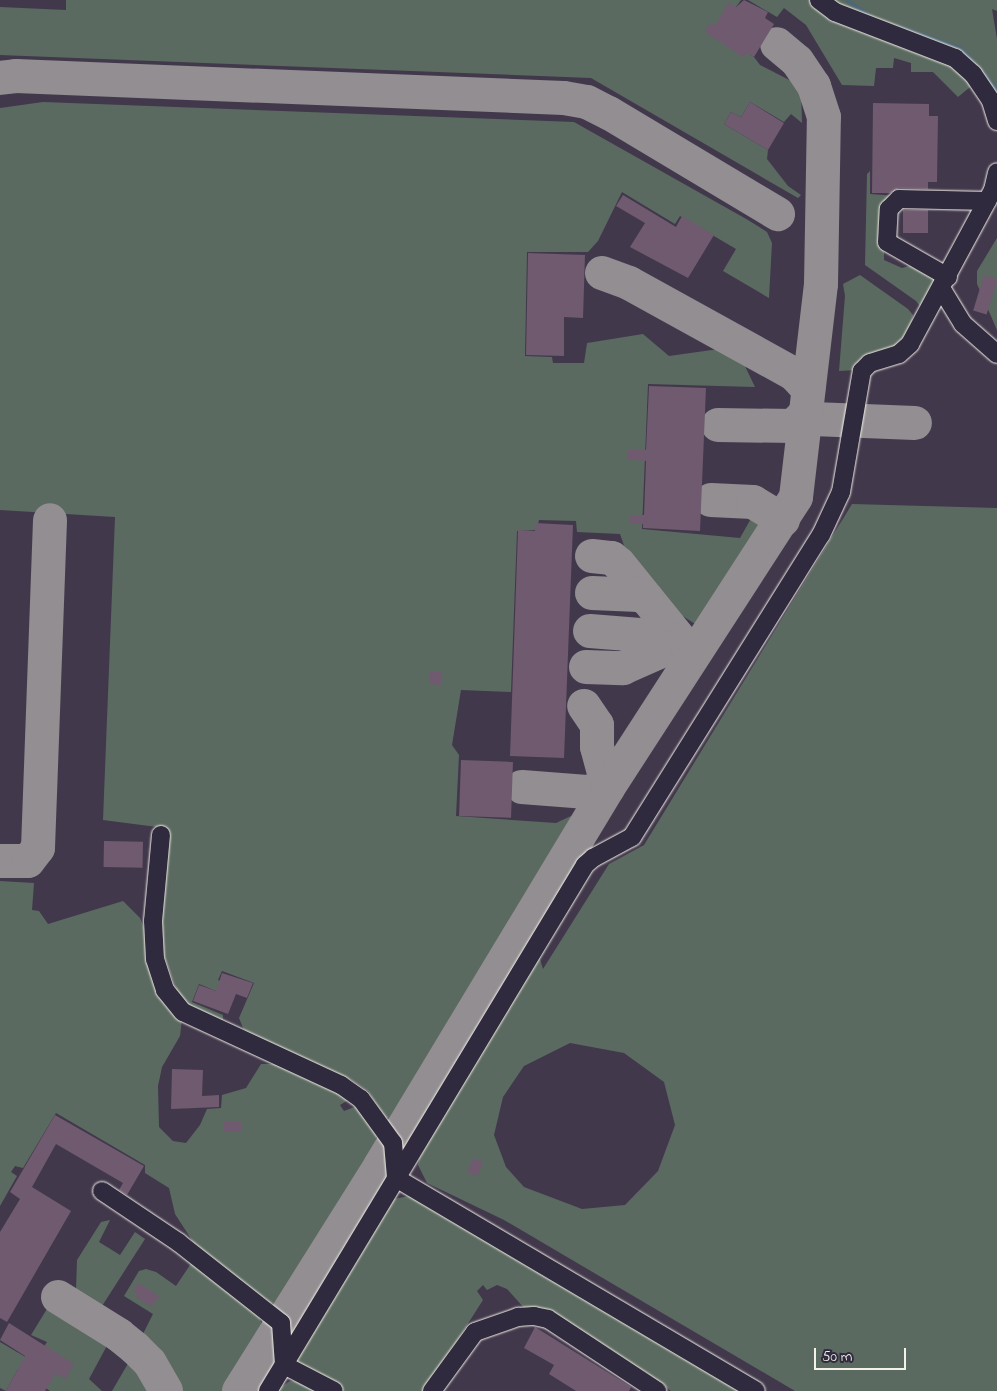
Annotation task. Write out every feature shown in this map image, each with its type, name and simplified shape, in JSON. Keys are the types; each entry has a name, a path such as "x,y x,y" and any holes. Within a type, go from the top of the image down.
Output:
{"lane":[{"path":"819,0 836,12 935,48 955,58 973,74 991,101 997,121"},
{"path":"268,1391 585,865 593,858 632,837 821,535 842,492 862,371 870,363 899,354 910,344 987,201 997,172"},
{"path":"987,201 899,199 889,209 887,242 945,282 964,324 997,354"},
{"path":"161,835 153,921 155,959 165,990 184,1012 341,1085 361,1099 394,1143 396,1178"},
{"path":"396,1178 756,1391"},
{"path":"102,1191 178,1242 281,1324 284,1365"},
{"path":"432,1391 475,1332 518,1316 534,1316 548,1319 657,1391"},
{"path":"284,1365 334,1391"}],"shaded area":[{"path":"0,0 997,0 997,1391 0,1391"}],"green space":[{"path":"66,0 741,0 716,34 754,57 760,65 801,86 802,123 791,114 784,122 750,102 741,117 731,112 724,124 768,150 767,159 788,186 801,195 798,198 591,78 0,55 0,7 66,10"},
{"path":"748,0 812,0 941,54 975,83 958,97 933,72 911,72 911,63 894,58 893,68 876,68 874,86 842,85 806,25 784,8 777,17"},
{"path":"828,0 997,0 997,11 992,9 997,39 997,101 979,72"},
{"path":"43,102 574,122 748,220 767,232 772,243 769,298 723,271 736,249 680,216 675,224 622,192 598,241 588,252 527,252 525,356 552,357 553,363 584,363 587,343 643,334 669,356 726,348 744,364 755,387 648,384 642,529 740,538 753,515 767,524 767,528 702,624 697,625 668,607 643,582 628,557 620,534 577,532 576,521 539,520 537,530 517,531 511,692 461,690 452,745 459,755 456,816 556,823 571,816 578,821 394,1119 386,1118 368,1091 350,1079 249,1034 243,1028 239,1018 254,983 222,971 218,980 231,985 228,996 199,984 192,1002 223,1015 223,1022 190,1008 178,994 160,944 163,830 157,827 103,820 115,517 0,510 0,108"},
{"path":"870,171 870,194 896,196 885,213 884,260 902,268 916,264 938,282 923,310 916,301 865,265 867,174"},
{"path":"997,238 997,330 977,284 977,271"},
{"path":"860,275 908,309 913,315 912,322 901,345 856,370 839,371 845,296 843,284"},
{"path":"852,504 997,508 997,1391 795,1391 504,1220 427,1183 418,1165 421,1147 539,956 543,969 609,864 644,845","holes":["570,1043 624,1053 664,1082 675,1125 658,1171 625,1205 582,1209 524,1187 506,1167 494,1135 503,1097 524,1066"]},
{"path":"0,881 34,883 32,910 39,911 48,924 123,901 140,918 182,1019 180,1036 162,1067 158,1086 159,1127 173,1141 186,1143 200,1125 207,1109 221,1108 222,1095 246,1088 261,1064 281,1064 350,1099 340,1105 344,1111 357,1106 377,1133 375,1149 281,1305 264,1302 199,1251 175,1214 169,1188 145,1173 145,1165 56,1113 23,1168 15,1166 11,1172 17,1176 0,1206"},
{"path":"409,1196 745,1391 671,1391 646,1372 525,1309 507,1289 497,1285 487,1290 483,1285 477,1291 483,1300 425,1391 345,1391 306,1372 298,1366 295,1357 394,1199"},
{"path":"110,1220 99,1242 120,1255 135,1232 145,1239 102,1306 76,1289 77,1260 101,1222"},
{"path":"192,1262 259,1317 263,1327 259,1342 229,1391 173,1391 167,1375 141,1338 153,1314 124,1296 139,1271 146,1269 156,1272 176,1286"},
{"path":"50,1304 110,1340 89,1379 102,1391 50,1391 18,1369 6,1391 0,1388 0,1342 34,1362 47,1342 31,1335"},
{"path":"133,1355 149,1376 157,1391 112,1391"},
{"path":"290,1381 302,1382 321,1391 275,1391"}],"building":[{"path":"744,0 768,12 765,18 774,24 754,57 746,53 743,57 705,32 710,23 715,26 729,2 736,7"},
{"path":"750,102 784,123 768,150 724,124 731,112 741,117"},
{"path":"873,103 929,104 929,116 938,116 937,182 928,182 928,189 899,188 890,193 872,193"},
{"path":"623,195 676,227 682,216 714,235 688,278 630,247 645,223 616,206"},
{"path":"903,210 928,210 928,233 903,233"},
{"path":"528,253 585,255 583,318 564,317 564,356 526,355"},
{"path":"984,275 997,279 987,314 973,310"},
{"path":"649,386 706,388 700,531 643,528 643,524 630,524 630,515 644,515 646,461 627,459 628,450 646,450"},
{"path":"535,523 573,525 564,758 510,756 518,530 535,531"},
{"path":"430,672 441,672 441,685 429,684"},
{"path":"461,760 513,762 511,818 459,816"},
{"path":"104,841 143,842 143,868 104,867"},
{"path":"222,973 253,983 247,998 236,994 228,1014 193,1001 199,985 216,991"},
{"path":"172,1069 203,1070 202,1096 219,1095 219,1107 171,1109"},
{"path":"55,1115 144,1166 127,1195 119,1190 123,1183 56,1144 32,1187 71,1211 7,1322 0,1318 0,1232 20,1199 10,1192"},
{"path":"224,1122 241,1122 241,1132 224,1132"},
{"path":"473,1158 483,1162 478,1176 467,1172"},
{"path":"138,1283 159,1296 154,1304 150,1306 136,1297 137,1294 133,1291"},
{"path":"9,1323 74,1364 65,1379 56,1373 45,1391 6,1391 25,1356 0,1340"},
{"path":"535,1327 631,1387 629,1391 576,1391 549,1374 554,1365 524,1348"}],"waterway":[{"path":"847,0 873,18"},
{"path":"899,27 960,48 974,63"},
{"path":"982,72 997,89"}],"taxiway":[{"path":"239,1391 380,1166 608,788 796,497 821,284 824,117 814,86 797,61 777,44"},
{"path":"0,78 16,76 564,98 587,102 609,113 778,214"},
{"path":"602,273 629,283 794,374 808,389"},
{"path":"718,425 793,426 806,413 813,419"},
{"path":"805,425 813,419 915,423"},
{"path":"711,500 753,502 783,520"},
{"path":"0,861 28,861 38,848 50,520"},
{"path":"592,556 612,558 619,564 687,648"},
{"path":"592,593 639,595 646,598"},
{"path":"590,631 665,637 683,642"},
{"path":"586,667 623,668 675,645 687,648 691,658"},
{"path":"522,787 587,792 608,788 597,747 597,725 584,706"},
{"path":"58,1297 119,1335 135,1348 150,1363 166,1391"}]}
